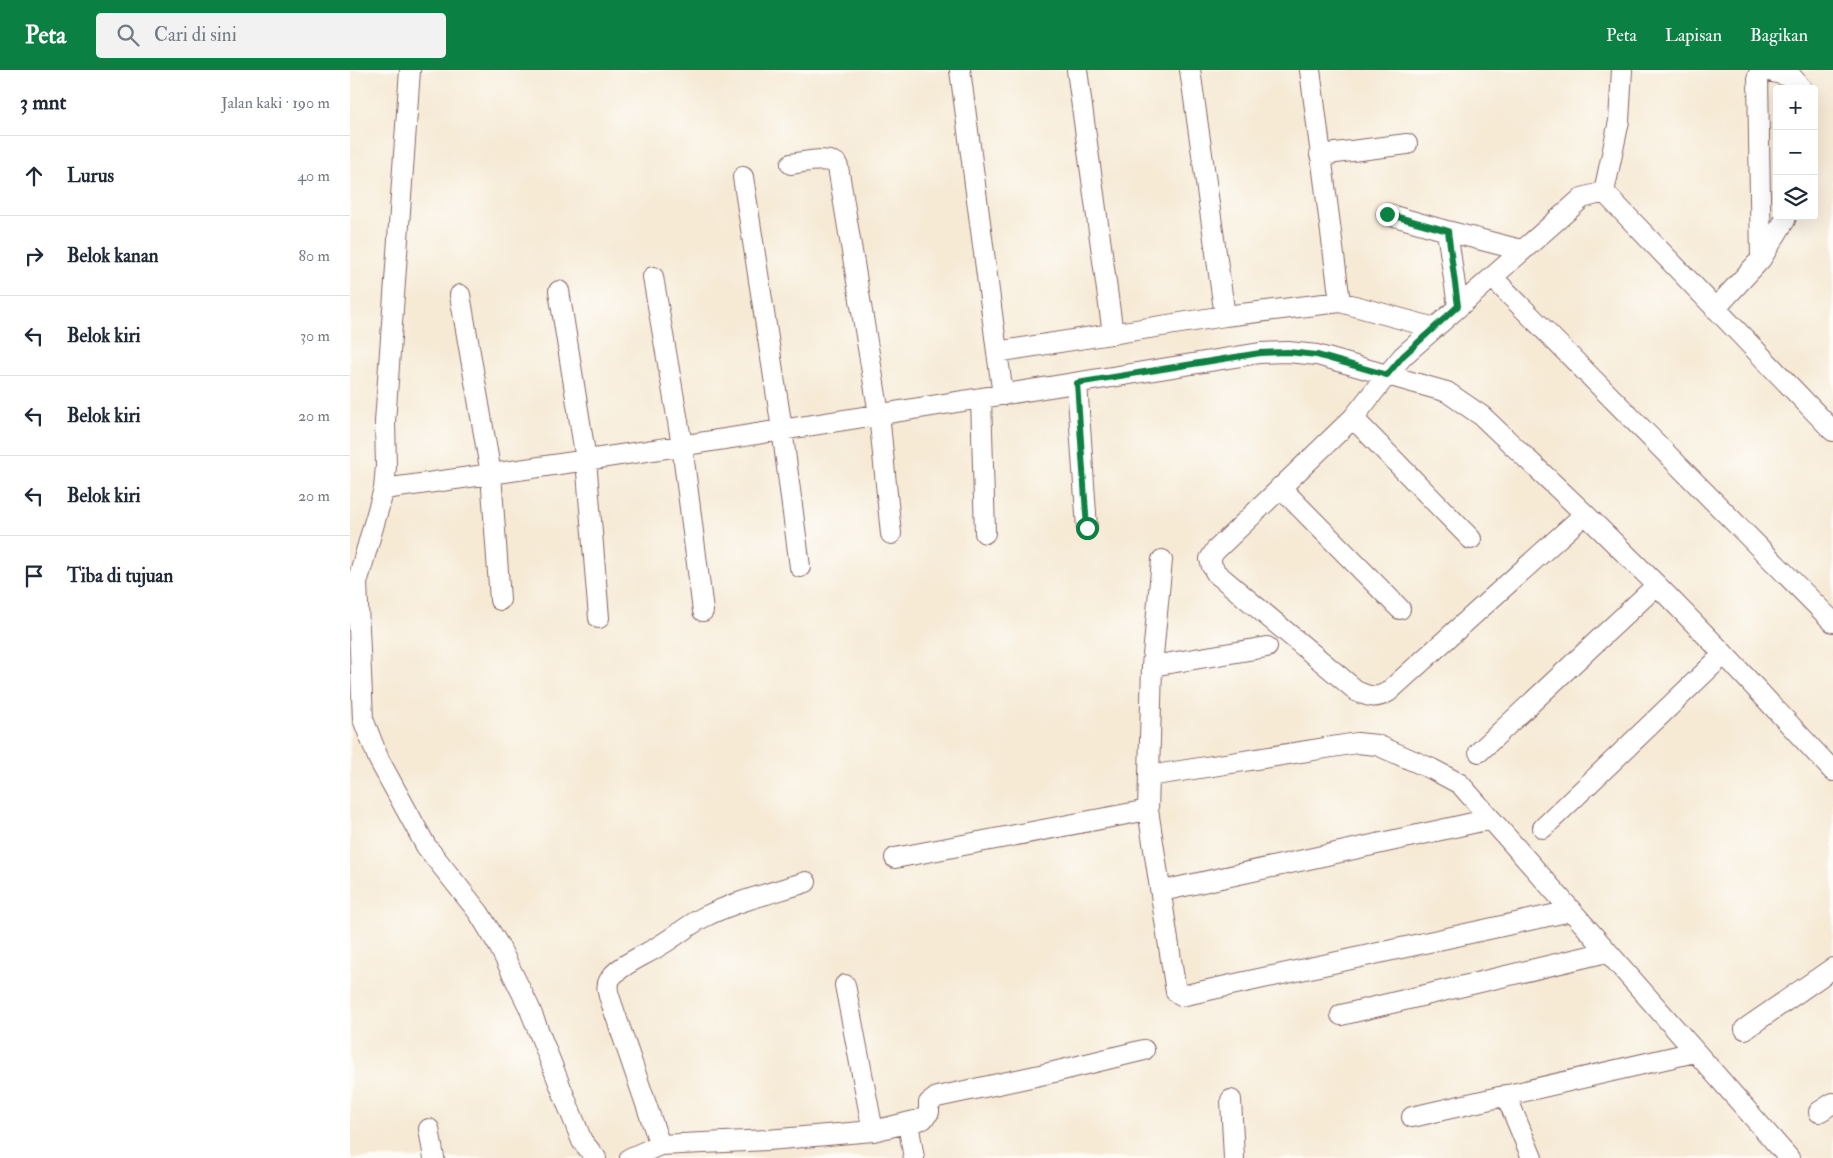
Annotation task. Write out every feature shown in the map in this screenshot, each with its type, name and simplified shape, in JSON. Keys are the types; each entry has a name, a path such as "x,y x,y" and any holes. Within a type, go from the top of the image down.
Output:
{"street":[{"path":"410,70 385,422 384,448 386,466 384,489 353,586 363,719 379,760 426,846 467,898 499,946 529,1007 582,1141 596,1158"},
{"path":"960,70 1003,393"},
{"path":"1077,70 1113,334"},
{"path":"1190,70 1225,316"},
{"path":"1310,70 1340,302"},
{"path":"1604,192 1619,121 1622,70"},
{"path":"1761,259 1758,76 1766,70 1792,77 1799,85"},
{"path":"1320,155 1407,144"},
{"path":"791,164 829,161 834,162 838,167 879,414 891,534"},
{"path":"743,177 782,429 800,567"},
{"path":"1586,514 1388,692 1380,697 1372,697 1358,692 1216,573 1210,559 1215,551 1280,486 1353,418 1403,356 1582,198 1604,192"},
{"path":"1604,192 1833,431"},
{"path":"1387,214 1522,250"},
{"path":"1715,309 1761,259 1785,220"},
{"path":"1448,231 1458,306"},
{"path":"653,277 682,445 703,611"},
{"path":"1492,277 1833,622"},
{"path":"558,290 586,460 599,618"},
{"path":"460,295 490,474 500,600"},
{"path":"998,358 1113,334 1225,316 1340,302 1428,334"},
{"path":"384,489 586,460 1260,353 1288,352 1317,355 1447,392 1482,416 1586,514 1657,585 1833,771"},
{"path":"1077,383 1087,528"},
{"path":"981,398 985,533"},
{"path":"1353,418 1471,539"},
{"path":"1280,486 1400,609"},
{"path":"1162,560 1152,666 1148,810 1162,891 1176,992 1181,996 1571,911"},
{"path":"1479,752 1657,585"},
{"path":"1152,666 1267,648"},
{"path":"1543,828 1724,654"},
{"path":"1148,776 1358,743 1377,745 1432,769 1460,784 1788,1158"},
{"path":"895,858 1148,810"},
{"path":"1162,891 1491,819"},
{"path":"660,1145 609,996 607,988 609,981 615,973 628,964 660,946 703,917 747,900 806,882"},
{"path":"1341,1015 1607,952"},
{"path":"1745,1029 1833,968"},
{"path":"845,985 873,1131"},
{"path":"630,1158 660,1145 768,1140 873,1131 923,1119 929,1112 930,1104 937,1097 1054,1072 1144,1050"},
{"path":"1412,1117 1695,1052"},
{"path":"1506,1095 1532,1158"},
{"path":"1231,1100 1234,1158"},
{"path":"908,1123 914,1158"},
{"path":"429,1129 434,1158"}],"route":[{"path":"1087,528 1077,383 1260,353 1288,352 1317,355 1387,375 1403,356 1458,306 1448,231 1387,214"}]}
